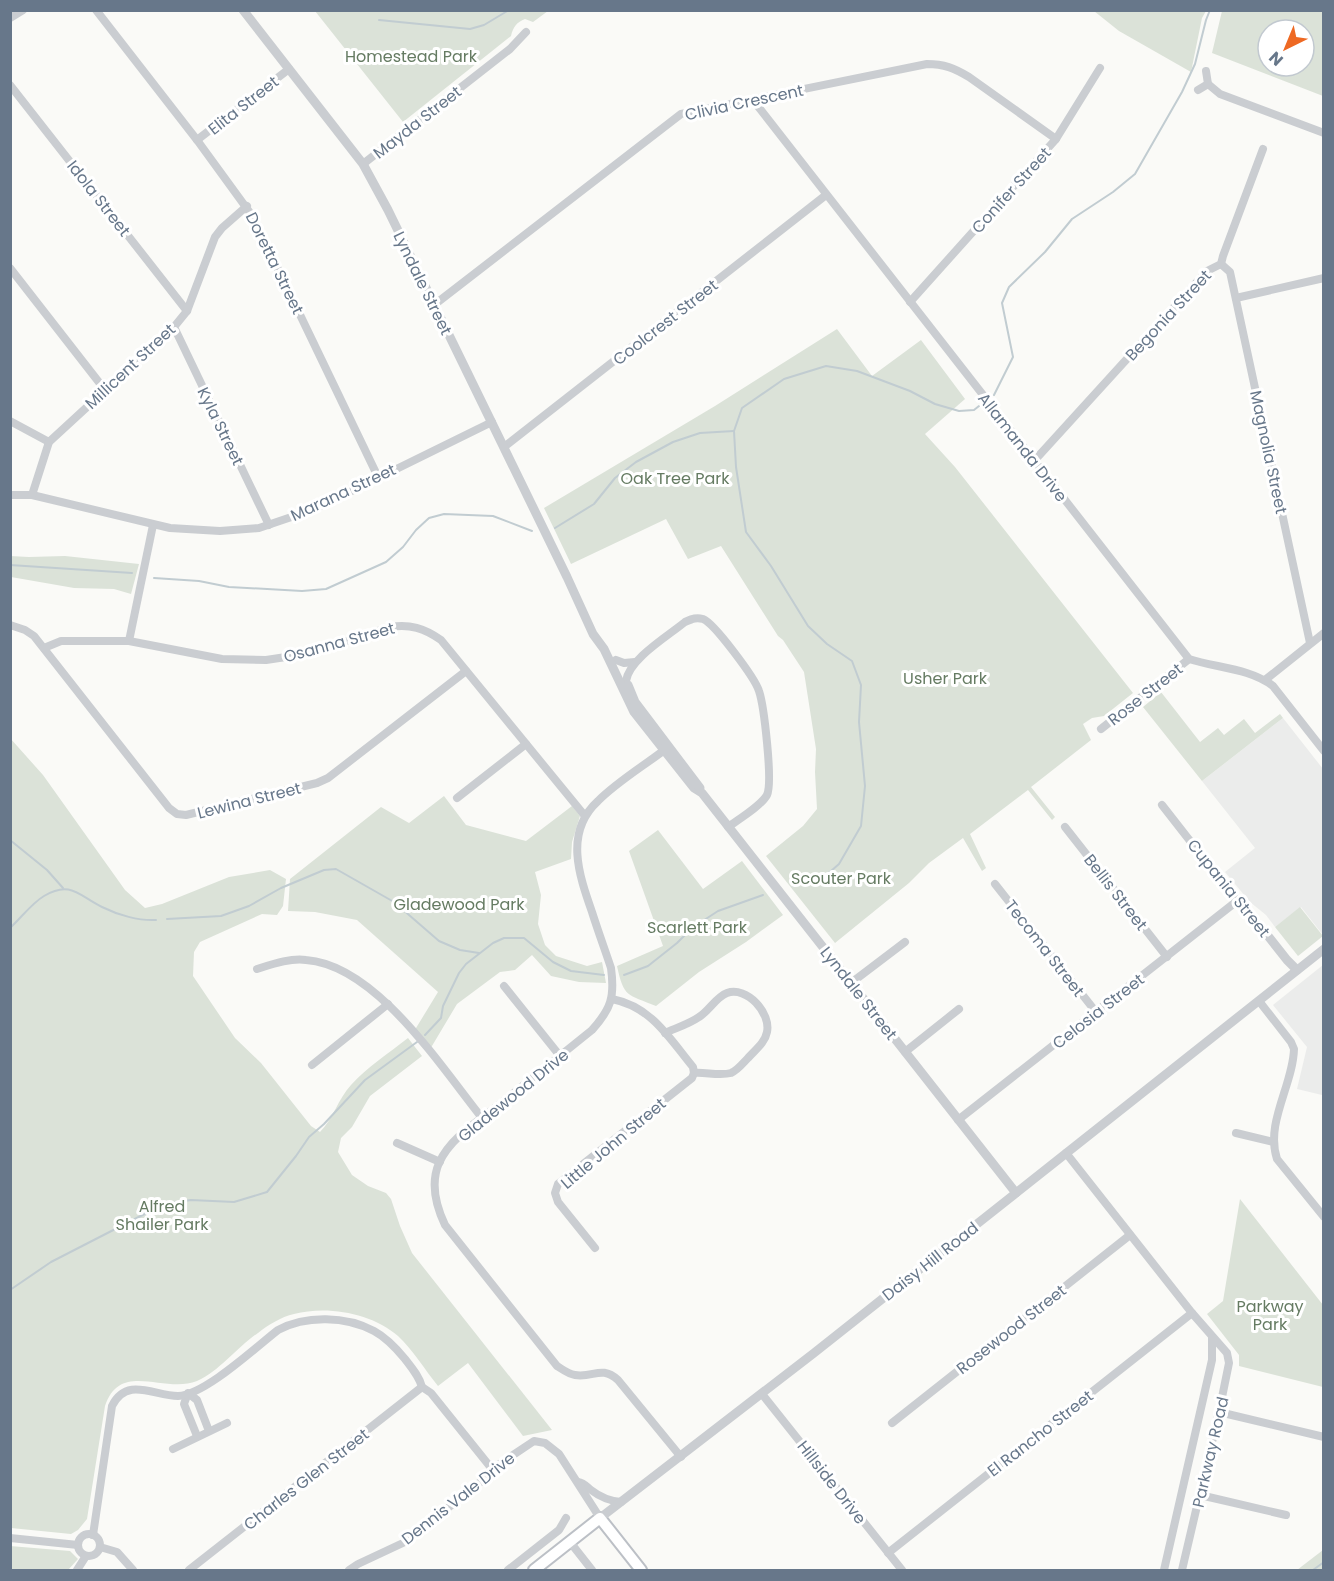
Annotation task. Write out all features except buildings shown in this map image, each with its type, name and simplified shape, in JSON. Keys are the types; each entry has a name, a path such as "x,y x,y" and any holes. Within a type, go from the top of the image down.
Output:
{"main road":[{"name":"Daisy Hill Road","path":"534,1570 600,1518"},
{"path":"600,1518 641,1570"}],"street":[{"path":"10,18 23,10"},
{"name":"Doretta Street","path":"96,10 247,206 378,477"},
{"name":"Lyndale Street","path":"243,10 363,164 492,422 585,618 608,656 628,703 666,748"},
{"name":"Mayda Street","path":"363,164 510,49 525,32"},
{"name":"Clivia Crescent","path":"434,305 681,114 927,64 942,64 955,68 969,77 1056,139"},
{"name":"Conifer Street","path":"910,302 1056,139 1100,68"},
{"name":"Elita Street","path":"197,140 289,69"},
{"path":"1206,72 1208,84 1220,94 1323,133"},
{"path":"1198,90 1208,84"},
{"name":"Idola Street","path":"10,85 187,311"},
{"name":"Allamanda Drive","path":"753,100 1189,659"},
{"name":"Begonia Street","path":"1034,462 1207,271 1221,264 1263,149"},
{"name":"Coolcrest Street","path":"504,447 826,195"},
{"name":"Millicent Street","path":"32,495 49,442 174,327 187,311 215,237 247,206"},
{"name":"Magnolia Street","path":"1221,264 1230,272 1311,643"},
{"path":"10,268 105,390"},
{"path":"1236,298 1323,278"},
{"name":"Kyla Street","path":"174,327 269,525"},
{"path":"10,421 49,442"},
{"name":"Marana Street","path":"10,495 32,495 170,528 220,531 259,528 315,509 492,422"},
{"path":"129,641 153,525"},
{"name":"Lyndale Street","path":"567,577 616,660 635,702 694,788 702,793 1016,1193"},
{"path":"626,681 627,672 635,662 694,618 704,619 713,626 750,674 758,688 762,703 770,785 764,799 728,827"},
{"name":"Lewina Street","path":"10,625 34,636 169,808 177,814 186,815 317,783 328,778 466,671"},
{"name":"Osanna Street","path":"44,648 61,641 129,641 222,659 266,660 306,654 390,627 416,626 429,631 441,640 585,816"},
{"path":"1265,680 1323,633"},
{"path":"1189,659 1265,680 1273,686 1323,751"},
{"name":"Rose Street","path":"1101,729 1189,659"},
{"path":"616,660 624,663 635,662"},
{"path":"457,798 526,744"},
{"path":"665,1033 699,1017 727,993 738,991 751,998 763,1012 767,1022 767,1032 764,1041 733,1072 694,1073 693,1067 647,1012 612,999 611,968 579,873 577,853 581,827 585,816 597,801 666,748"},
{"name":"Cupania Street","path":"1162,805 1237,901 1297,970"},
{"name":"Bellis Street","path":"1065,827 1167,957"},
{"name":"Tecoma Street","path":"995,884 1096,1012"},
{"name":"Celosia Street","path":"958,1120 1237,901"},
{"path":"851,983 905,942"},
{"name":"Daisy Hill Road","path":"600,1518 762,1394 1323,949"},
{"path":"257,969 296,960 306,960 327,963 350,974 405,1021 482,1118"},
{"path":"504,986 560,1056"},
{"name":"Gladewood Drive","path":"612,999 605,1016 592,1030 460,1136 440,1162 435,1175 435,1191 438,1209 446,1225 557,1366 572,1375 584,1376 601,1371 611,1373 681,1457"},
{"path":"1259,1001 1294,1049 1274,1142 1277,1159 1323,1217"},
{"path":"312,1065 388,1005"},
{"path":"905,1052 959,1009"},
{"name":"Little John Street","path":"595,1248 558,1202 555,1193 558,1184 692,1078 694,1073"},
{"path":"1236,1133 1274,1142"},
{"path":"397,1143 440,1162"},
{"name":"Parkway Road","path":"1066,1153 1212,1338 1227,1353 1229,1363 1219,1412 1182,1570"},
{"name":"Rosewood Street","path":"892,1423 1130,1235"},
{"name":"El Rancho Street","path":"888,1553 1192,1313"},
{"path":"93,1535 112,1406 117,1397 131,1389 179,1396 206,1386 278,1330 288,1325 316,1319 354,1323 374,1330 395,1347 419,1378 422,1387 431,1393 492,1469"},
{"name":"Parkway Road","path":"1164,1570 1212,1360 1212,1338"},
{"name":"Charles Glen Street","path":"189,1570 422,1387"},
{"path":"188,1393 197,1400 209,1431"},
{"path":"188,1393 184,1404 197,1436"},
{"name":"Hillside Drive","path":"762,1394 902,1570"},
{"path":"1219,1412 1323,1437"},
{"path":"173,1449 227,1423"},
{"name":"Dennis Vale Drive","path":"349,1570 405,1542 483,1480 492,1469 534,1441 545,1443 553,1448 567,1463 578,1482"},
{"path":"578,1482 582,1482 592,1491 610,1501 621,1502"},
{"path":"578,1482 600,1518"},
{"path":"1200,1495 1286,1515"},
{"path":"508,1570 559,1530 567,1518"},
{"path":"87,1534 98,1538 100,1547 93,1556 86,1556 80,1552 78,1545 82,1536 87,1534"},
{"path":"10,1538 78,1545"},
{"path":"570,1542 592,1570"},
{"path":"100,1547 117,1552 133,1570"},
{"path":"77,1570 86,1556"}],"shaded area":[{"path":"1283,718 1323,769 1323,935 1301,907 1275,927 1225,872 1255,848 1202,781"},
{"path":"1323,965 1323,1102 1322,1095 1297,1089 1307,1047 1273,1005"}],"green space":[{"name":"Homestead Park","path":"315,11 548,11 533,22 525,19 520,22 514,27 511,36 403,122"},
{"path":"1094,11 1206,11 1202,18 1191,72 1119,31"},
{"path":"1222,11 1323,11 1323,96 1277,78 1316,78 1316,18 1256,18 1256,70 1212,53"},
{"name":"Usher Park","path":"837,329 872,376 921,340 965,399 925,434 955,467 1133,693 1104,716 1092,718 1083,724 1091,740 1031,787 1055,817 1052,820 1028,790 970,834 986,868 982,871 963,838 929,863 909,883 835,943 766,856 803,826 817,809 816,749 804,672 778,636 721,546 688,559 666,519 571,564 544,508 715,406"},
{"path":"10,556 65,556 139,564 131,594 114,589 74,588 11,577"},
{"path":"1161,692 1200,742 1218,728 1224,735 1244,719 1255,733 1280,714 1283,718 1202,781 1143,707"},
{"name":"Alfred Shailer Park","path":"10,738 43,775 125,890 145,908 162,904 229,877 270,870 286,879 283,906 277,915 262,914 200,942 194,952 193,976 235,1038 261,1063 311,1126 320,1132 342,1096 357,1078 408,1038 422,1056 370,1096 352,1127 341,1138 338,1152 352,1175 368,1186 386,1193 391,1199 412,1253 552,1430 523,1436 468,1363 438,1386 409,1347 387,1328 349,1313 307,1311 289,1315 270,1324 213,1371 197,1381 171,1384 132,1381 121,1385 112,1392 105,1406 87,1519 78,1530 71,1534 11,1528"},
{"name":"Gladewood Park","path":"444,796 466,825 526,841 572,806 580,816 572,842 571,859 535,872 541,895 538,924 545,945 556,956 587,966 602,962 606,983 579,982 551,976 532,955 515,970 500,972 457,1004 429,1051 413,1033 438,992 357,920 315,912 288,911 290,879 381,807 409,823"},
{"name":"Scarlett Park","path":"658,830 703,889 742,861 783,915 699,972 656,1006 633,997 625,990 617,966 663,946 629,851"},
{"path":"1300,907 1323,936 1298,956 1275,927"},
{"name":"Parkway Park","path":"1240,1199 1323,1305 1323,1387 1239,1366 1239,1355 1207,1314 1223,1301"},
{"path":"10,1546 70,1551 78,1559 68,1570 11,1570"},
{"path":"1323,1550 1323,1570 1297,1570"}],"waterway":[{"path":"379,20 470,29 484,25 509,10"},
{"path":"994,395 1013,357 1002,303 1009,287 1045,252 1072,219 1113,192 1135,174 1182,92 1195,64 1210,10"},
{"path":"793,886 823,878 839,864 861,826 865,786 859,722 861,685 852,661 827,644 808,626 771,566 746,532 736,467 734,431 742,408 784,379 826,366 857,371 910,391 935,404 959,411 974,410 979,406"},
{"path":"555,528 594,504 615,478 636,462 673,442 700,433 734,431"},
{"path":"154,578 199,581 229,587 302,591 326,589 386,562 429,518 444,514 493,516 532,531"},
{"path":"10,565 132,573"},
{"path":"10,840 47,870 63,888"},
{"path":"167,919 221,916 249,906 281,888 324,870 336,869 394,902 439,941 460,950 479,953"},
{"path":"10,928 40,899 61,889 74,891 122,915 143,920 156,920"},
{"path":"624,975 648,966 692,928 718,911 763,895"},
{"path":"425,1035 441,1018 443,1006 459,973 466,964 493,943 504,938 524,938 553,962 571,971 604,975"},
{"path":"10,1290 51,1262 164,1204 191,1200 234,1202 267,1192 309,1137 365,1080 417,1042"},
{"path":"1313,1570 1324,1562"}],"park label":[{"name":"Oak Tree Park","path":"675,478"},
{"name":"Scouter Park","path":"841,878"}]}
